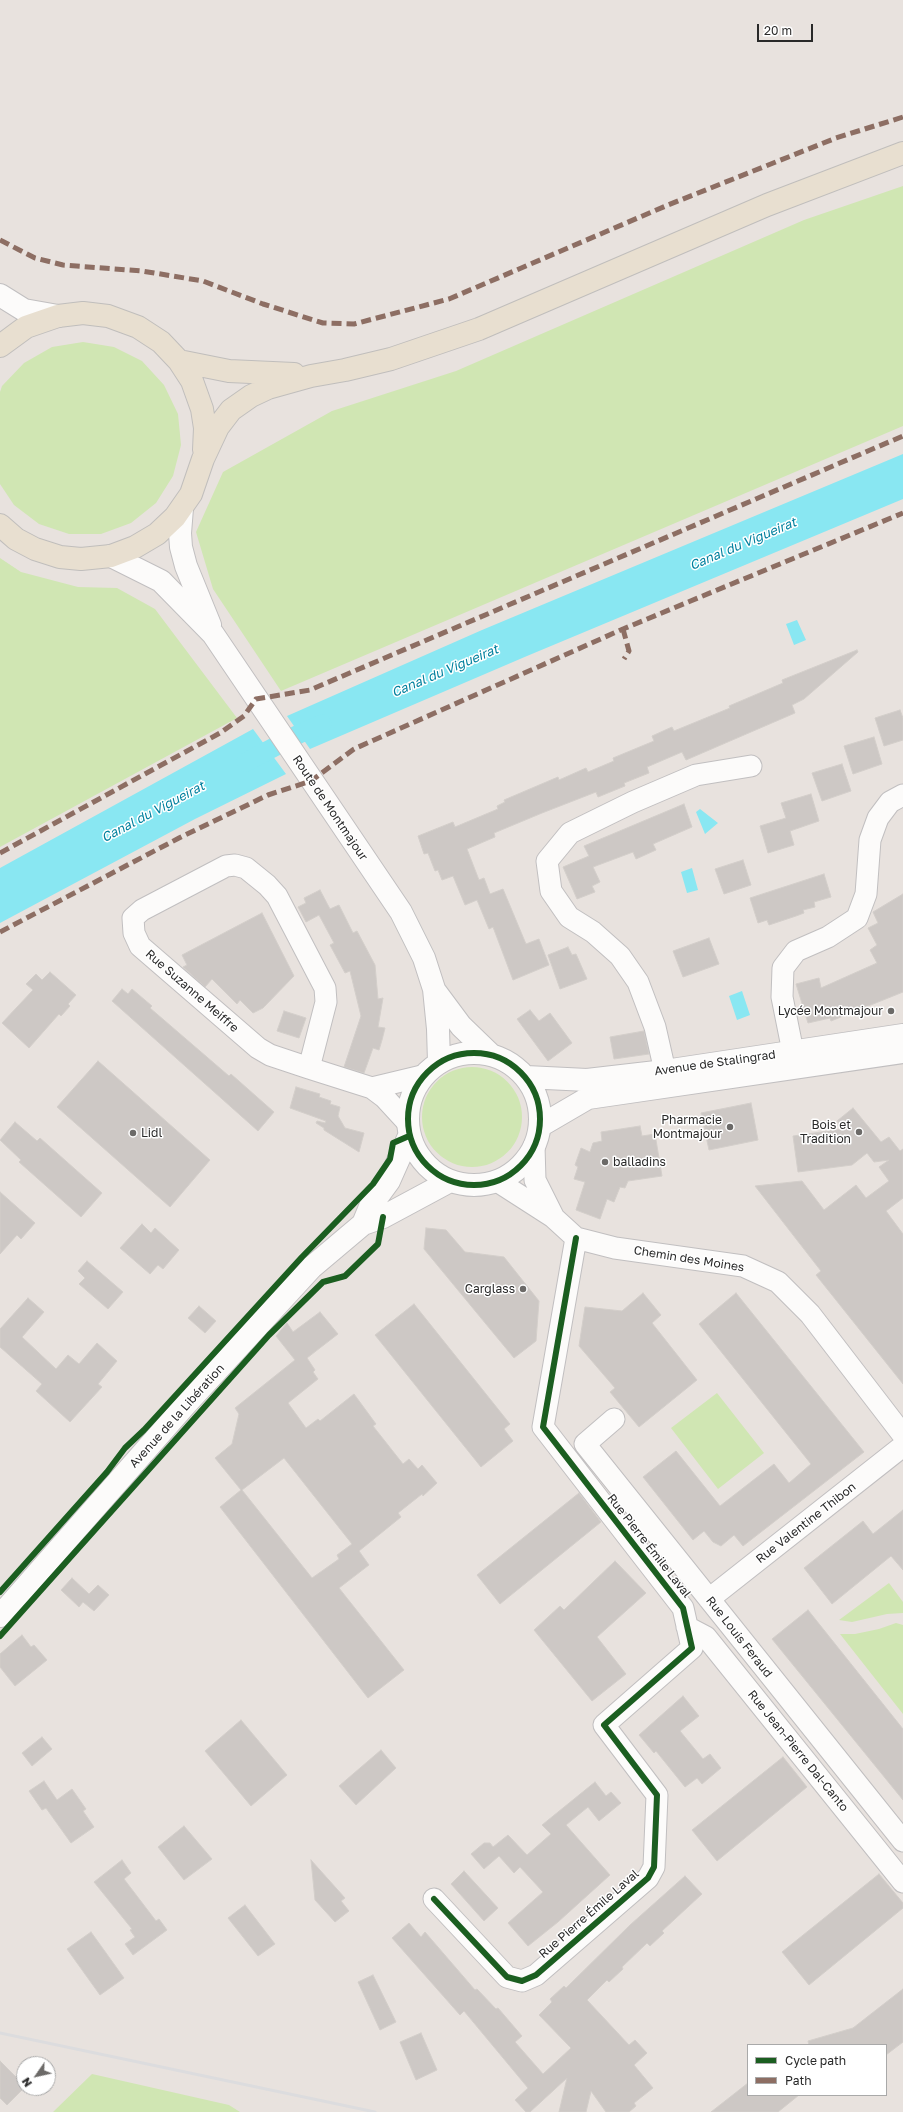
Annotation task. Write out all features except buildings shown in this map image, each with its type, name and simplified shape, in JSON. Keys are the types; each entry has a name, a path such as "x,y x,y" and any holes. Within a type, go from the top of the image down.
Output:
{"main road":[{"path":"0,525 16,539 35,549 60,557 82,559 111,556 135,547 157,534 182,508 191,494 203,460 218,427 231,410 251,396 268,388 312,376 391,359 479,329 767,206 903,152"},
{"path":"0,295 24,310 58,316"},
{"path":"0,346 26,327 58,316 83,313 108,316 138,327 161,342 179,361 192,381 202,409 205,428 203,460"},
{"path":"179,361 230,371 312,376"},
{"name":"Route de Montmajour","path":"182,508 180,533 181,547 186,566 213,634 307,776 401,912 424,958 434,989 438,1029 438,1062"},
{"name":"Route de Montmajour","path":"111,556 161,582 213,634"},
{"name":"Route de Montmajour","path":"434,989 461,1026 490,1054"},
{"name":"Avenue de Stalingrad","path":"537,1136 588,1098 670,1080 740,1068 793,1052 903,1035"},
{"path":"473,1052 490,1054 510,1063 526,1077 535,1092 539,1109 537,1136 525,1161 517,1169 497,1181 482,1185 466,1185 450,1181 432,1171 418,1156 408,1129 408,1105 413,1089 422,1076 438,1062 455,1054 473,1052"},
{"path":"768,1072 774,1062 787,1060 793,1052 802,1058 812,1056 821,1064"},
{"name":"Avenue de Stalingrad","path":"740,1068 768,1072 903,1052"},
{"name":"Avenue de Stalingrad","path":"526,1077 587,1080 670,1080"},
{"name":"Avenue de la Libération","path":"363,1224 370,1207 389,1181 408,1129"},
{"name":"Avenue de la Libération","path":"0,1616 187,1404 302,1279 363,1224 383,1217 450,1181"}],"street":[{"path":"670,1080 655,1027 638,982 620,956 594,932 569,917 551,890 547,861 570,833 633,802 696,776 750,766"},
{"path":"793,1052 782,997 783,968 796,951 828,937 857,918 866,894 870,840 878,818 890,802 903,795"},
{"name":"Rue Suzanne Meiffre","path":"309,1068 326,1002 325,988 276,896 267,885 246,868 236,865 226,866 142,910 133,918 134,933 140,946 258,1048 270,1056 372,1088 384,1097 408,1129"},
{"path":"372,1088 422,1076"},
{"name":"Chemin des Moines","path":"537,1136 534,1180 553,1217"},
{"name":"Chemin des Moines","path":"497,1181 553,1217 576,1238 615,1248 743,1266 778,1282 810,1314 903,1435"},
{"name":"Rue Pierre Émile Laval","path":"434,1899 507,1977 522,1981 536,1975 648,1878 654,1867 657,1795 604,1725 692,1648 683,1608 543,1427 576,1238"},
{"name":"Rue Louis Feraud","path":"614,1419 585,1444 903,1841"},
{"name":"Rue Valentine Thibon","path":"709,1599 903,1446"},
{"name":"Rue Jean-Pierre Dal-Canto","path":"687,1627 706,1637 903,1882"}],"green space":[{"path":"903,186 903,426 281,691 213,589 196,532 223,472 332,411 456,371 804,220"},
{"path":"83,342 114,347 142,361 164,385 178,414 181,445 173,476 156,503 131,523 101,534 69,534 39,524 14,505 0,484 0,392 2,386 24,363 52,347"},
{"path":"0,558 21,572 78,587 117,588 155,609 237,718 0,847"},
{"path":"472,1067 482,1068 500,1075 514,1089 521,1107 521,1127 514,1145 500,1159 482,1166 472,1167 462,1166 444,1159 430,1145 423,1127 422,1117 423,1107 430,1089 444,1075 462,1068"},
{"path":"717,1393 764,1453 718,1489 671,1428"},
{"path":"889,1583 903,1602 903,1613 887,1614 852,1622 839,1620"},
{"path":"896,1623 903,1625 903,1714 840,1634 855,1634 879,1629"},
{"path":"92,2074 229,2105 240,2112 53,2112"}],"water":[{"path":"903,454 903,499 527,656 310,749 287,716 482,630"},
{"path":"797,620 806,640 794,645 786,624"},
{"path":"253,729 286,774 195,819 0,923 0,868"},
{"path":"700,809 718,823 705,834 696,812"},
{"path":"692,868 698,890 687,893 681,872"},
{"path":"742,991 750,1015 737,1020 729,996"}],"waterway":[{"name":"Canal du Vigueirat","path":"246,762 299,734 322,724"}],"railway":[{"path":"0,2033 375,2112"}],"marked path":[{"path":"0,240 35,258 63,265 142,271 203,281 263,304 323,323 354,324 449,299 668,205 836,138 903,117"},
{"path":"0,853 220,733 244,716 256,699 310,690 903,436"},
{"path":"0,932 179,838 268,795 311,781 354,749 623,629 903,513"},
{"path":"623,629 629,651 624,659"}],"cycle path":[{"path":"467,1053 481,1053 499,1058 511,1064 521,1072 529,1082 535,1094 539,1106 540,1119 539,1132 535,1144 529,1156 521,1166 511,1174 499,1180 481,1185 467,1185 449,1180 437,1174 427,1166 419,1156 413,1144 408,1126 408,1112 413,1094 419,1082 427,1072 437,1064 449,1058 467,1053"},
{"path":"0,1592 107,1472 125,1448 144,1430 302,1257 373,1184 390,1159 393,1143 409,1136"},
{"path":"0,1636 269,1335 323,1282 345,1276 378,1244 383,1217"},
{"path":"434,1899 507,1977 522,1981 536,1975 648,1878 654,1867 657,1795 604,1725 692,1648 683,1608 543,1427 576,1238"}],"place":[{"name":"Lycée Montmajour","path":"891,1011"},
{"name":"Pharmacie Montmajour","path":"730,1127"},
{"name":"Bois et Tradition","path":"859,1132"},
{"name":"Lidl","path":"133,1133"},
{"name":"balladins","path":"605,1162"},
{"name":"Carglass","path":"523,1289"}]}
